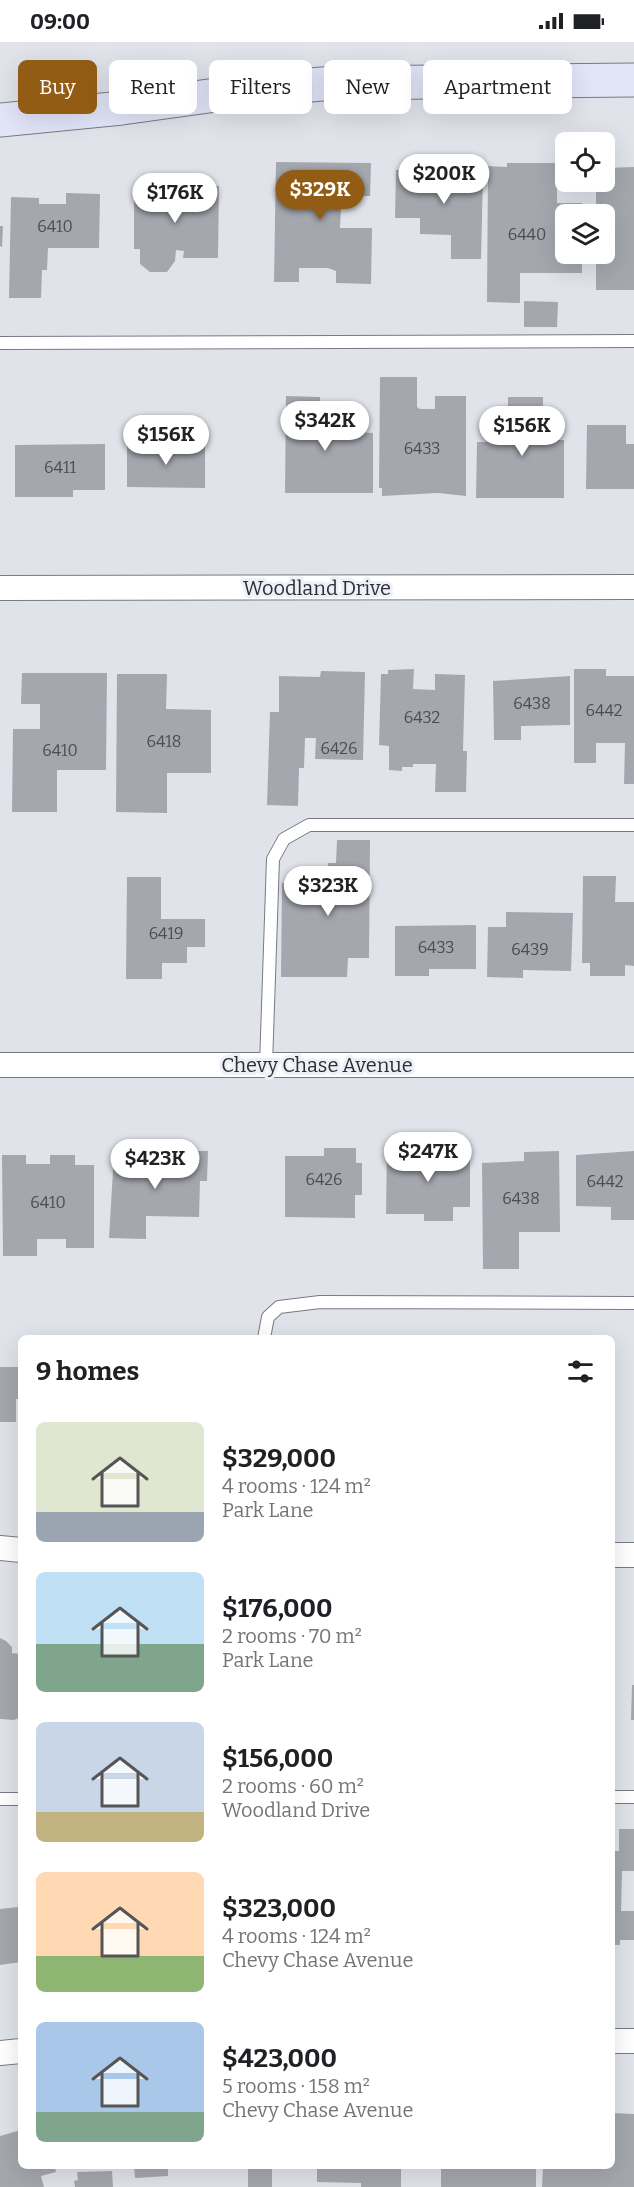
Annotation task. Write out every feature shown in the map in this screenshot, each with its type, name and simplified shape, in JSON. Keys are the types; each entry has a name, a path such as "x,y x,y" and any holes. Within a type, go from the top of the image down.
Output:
{"street":[{"path":"0,120 122,108 259,89 335,83 634,80"},
{"name":"Woodland Drive","path":"0,588 634,587"},
{"name":"Chevy Chase Avenue","path":"0,1065 634,1065"},
{"path":"0,1548 18,1550"},
{"path":"615,1555 634,1555"},
{"path":"615,2041 634,2041"},
{"path":"0,2053 18,2051"}],"lane":[{"path":"0,343 634,341"},
{"path":"266,1065 273,859 284,839 309,825 634,825"},
{"path":"264,1335 267,1317 279,1307 320,1302 634,1303"},
{"path":"615,1797 634,1797"},
{"path":"0,1799 18,1799"}],"building":[{"path":"276,162 371,163 370,196 337,196 336,207 341,207 340,228 372,228 371,284 336,283 336,271 328,268 299,268 299,282 274,282"},
{"path":"439,162 467,163 467,175 483,176 481,259 451,259 451,235 420,234 420,218 395,218 396,170 439,171"},
{"path":"507,163 555,163 557,203 582,203 555,204 555,264 582,264 582,273 520,273 520,303 487,302 488,166 507,167"},
{"path":"634,167 634,290 596,290 596,264 615,264 615,204 596,204 596,192 615,192 615,168"},
{"path":"134,186 219,186 218,258 183,258 184,251 176,250 175,261 167,272 150,272 140,264 140,249 134,249"},
{"path":"66,193 100,194 99,248 48,248 47,270 42,270 41,298 9,298 11,197 39,198 39,204 66,204"},
{"path":"0,226 3,226 2,247 0,246"},
{"path":"524,301 558,302 557,327 524,327"},
{"path":"380,377 417,377 417,407 420,409 435,409 435,396 466,396 466,496 438,493 382,496 382,488 379,488"},
{"path":"286,396 320,397 320,419 351,419 351,432 373,433 373,493 285,493"},
{"path":"508,397 543,397 543,419 552,419 552,440 564,440 564,498 476,498 477,442 508,442"},
{"path":"587,425 626,425 626,444 634,444 634,489 586,489"},
{"path":"105,444 105,490 73,490 73,497 15,497 15,445"},
{"path":"127,444 205,445 205,488 127,487"},
{"path":"414,669 413,689 435,690 435,674 465,675 463,751 467,751 466,792 435,792 436,764 413,764 413,767 402,767 402,771 389,770 389,746 379,745 381,674 388,674 388,670"},
{"path":"574,669 606,669 606,676 634,676 634,784 624,784 625,743 596,743 596,763 574,763"},
{"path":"321,671 365,672 363,760 315,759 316,738 305,738 304,768 299,768 298,806 267,805 270,712 279,712 279,676 320,677"},
{"path":"22,673 107,673 106,770 57,770 57,812 12,812 13,729 40,729 40,704 21,704"},
{"path":"117,674 167,674 166,709 211,710 211,773 167,773 167,813 116,812"},
{"path":"570,676 570,725 521,726 521,740 494,740 493,681"},
{"path":"337,840 370,840 369,958 348,958 347,977 281,977 282,883 328,883 328,863 336,863"},
{"path":"583,876 616,876 615,902 634,902 634,966 625,965 625,976 590,976 590,963 582,963"},
{"path":"127,877 161,877 161,919 205,919 205,947 187,947 187,963 162,963 162,979 126,979"},
{"path":"506,912 573,913 571,971 523,970 523,978 487,977 488,927 506,927"},
{"path":"476,925 476,969 429,969 429,976 395,976 395,926"},
{"path":"324,1148 356,1148 356,1163 362,1163 362,1195 355,1195 355,1218 285,1217 285,1156 324,1156"},
{"path":"387,1149 470,1150 470,1207 453,1207 453,1221 424,1221 424,1214 386,1214"},
{"path":"175,1151 208,1151 207,1181 200,1181 199,1217 146,1216 146,1239 109,1238 114,1154 175,1155"},
{"path":"559,1151 560,1232 519,1232 519,1269 483,1269 482,1163 524,1161 524,1152"},
{"path":"634,1151 634,1220 611,1220 611,1207 576,1206 576,1155"},
{"path":"2,1155 26,1155 26,1164 50,1164 50,1155 75,1155 75,1165 94,1165 94,1248 66,1248 66,1239 37,1239 37,1256 3,1256"},
{"path":"0,1367 18,1367 16,1422 0,1422"},
{"path":"0,1638 12,1647 12,1653 18,1654 18,1718 0,1719"},
{"path":"632,1685 634,1685 634,1720 631,1720"},
{"path":"619,1829 634,1829 634,1871 622,1871 621,1911 634,1911 634,1940 620,1940 620,1945 615,1945 615,1851 619,1851"},
{"path":"18,1907 18,1962 0,1965 0,1909"},
{"path":"615,2113 634,2114 634,2187 542,2187 543,2169 615,2169"},
{"path":"18,2131 18,2169 56,2169 56,2172 41,2176 44,2187 0,2187 0,2136"},
{"path":"134,2169 168,2169 168,2176 135,2178"},
{"path":"248,2169 272,2169 272,2187 248,2187"},
{"path":"317,2169 401,2169 401,2187 361,2187 361,2183 317,2182"},
{"path":"441,2169 536,2169 536,2187 441,2187"},
{"path":"112,2171 113,2187 75,2187 74,2181 78,2180 77,2172"}]}
